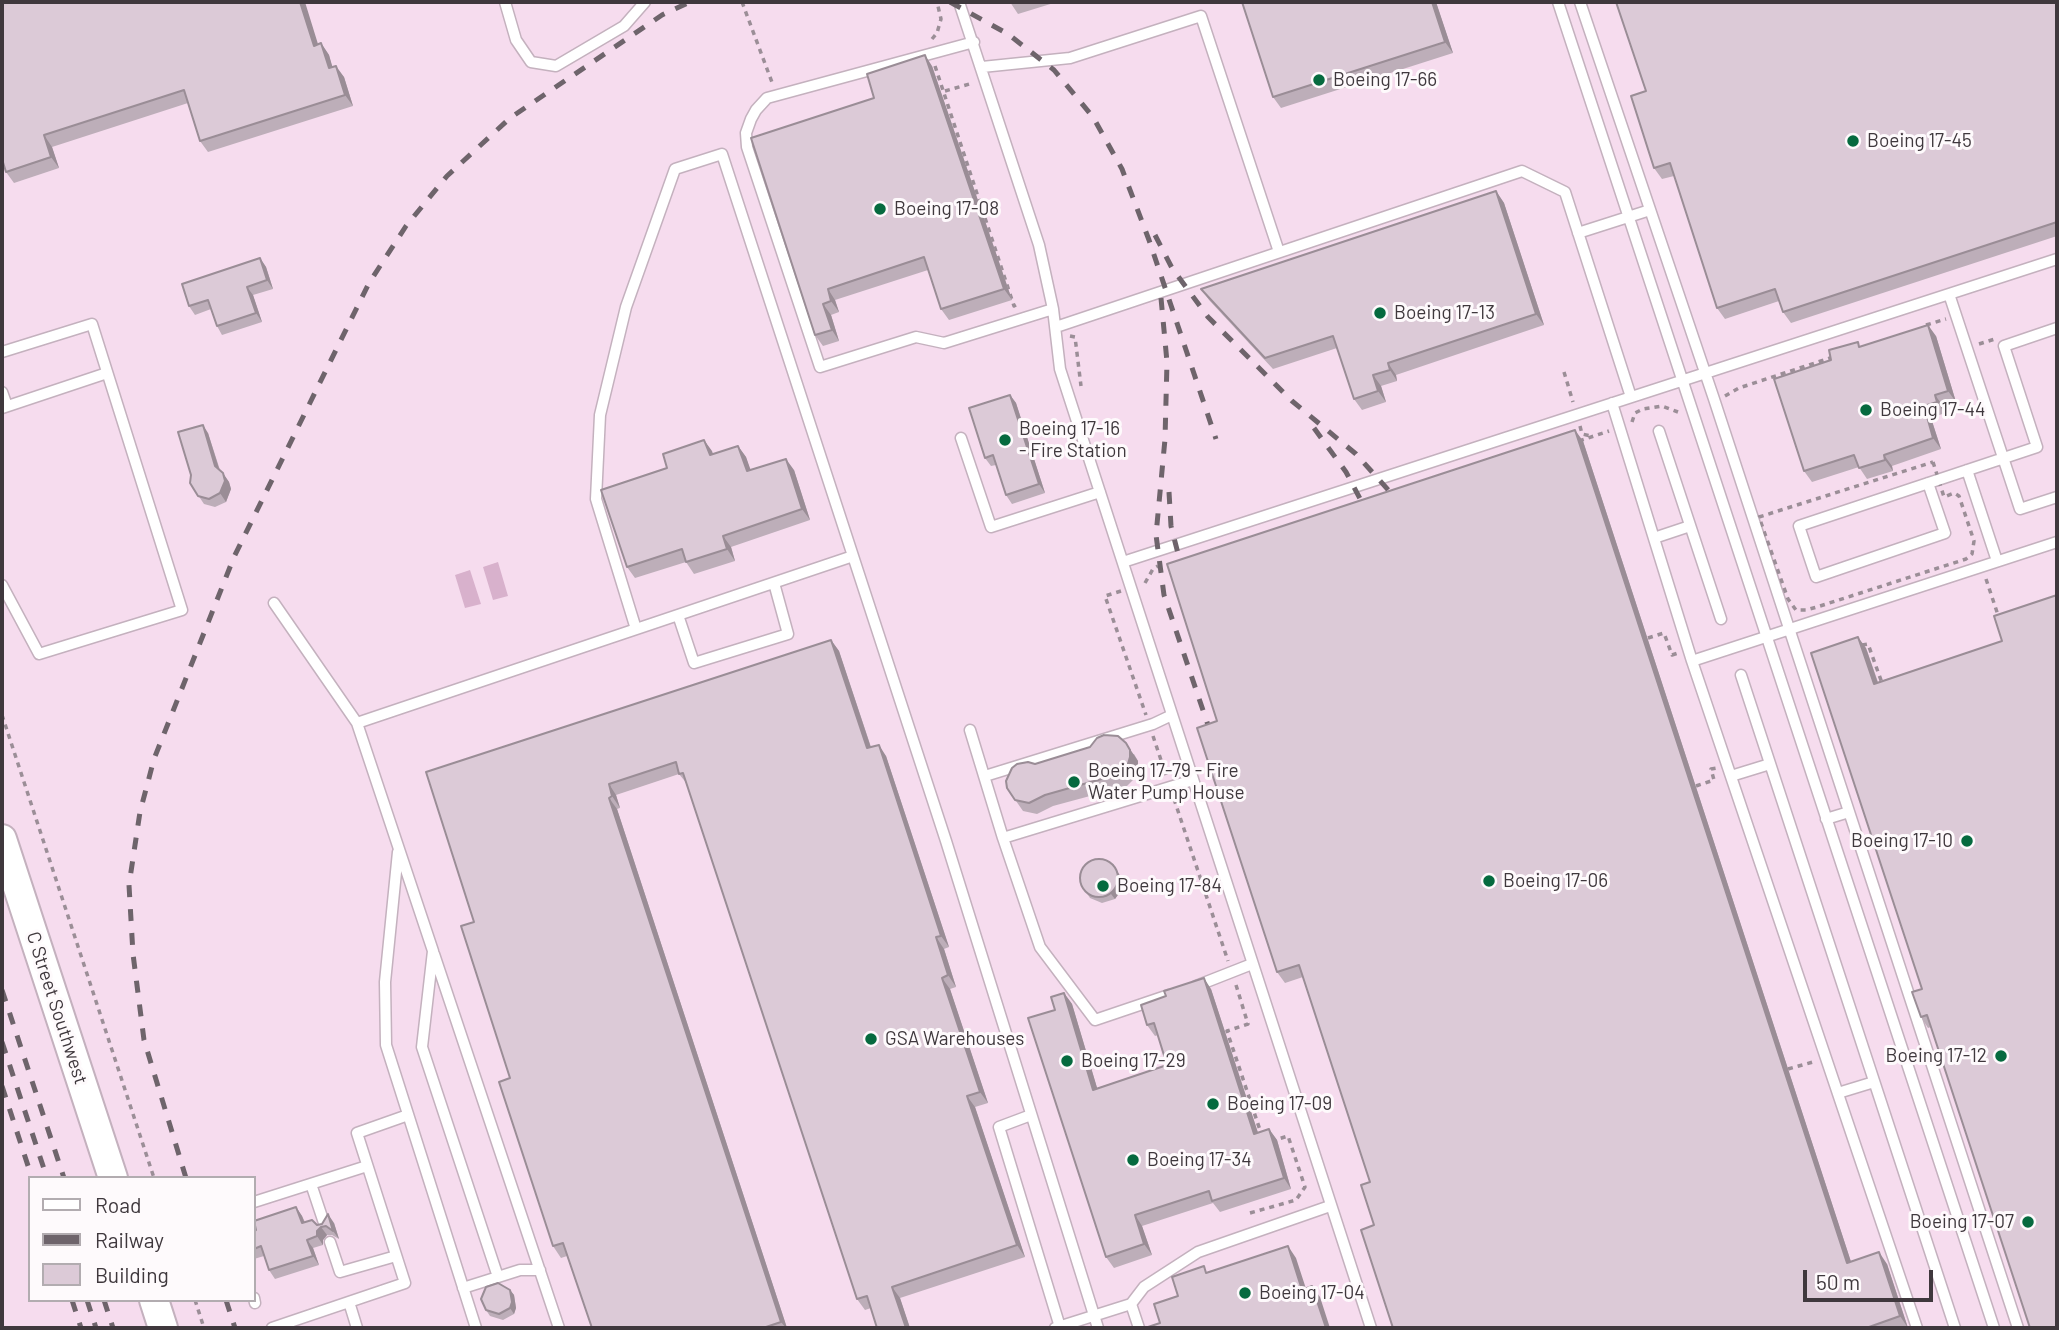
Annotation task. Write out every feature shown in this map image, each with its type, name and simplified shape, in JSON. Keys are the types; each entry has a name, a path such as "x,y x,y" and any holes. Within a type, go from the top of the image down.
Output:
{"main road":[{"name":"C Street Southwest","path":"2,839 112,1176"},
{"path":"154,1302 163,1328"}],"lane":[{"path":"505,2 516,40 531,62 556,66 624,26 645,2"},
{"path":"959,2 1039,244 1054,309 1060,369 1371,1328"},
{"path":"1558,2 1994,1328"},
{"path":"1580,2 1705,373 2018,1328"},
{"path":"982,67 1069,58 1201,16 1279,252"},
{"path":"974,42 767,98 751,119 746,133 747,146 820,367 916,337 944,343 1054,309"},
{"path":"636,629 596,499 600,415 626,307 675,169 722,154 946,841 1098,1328"},
{"path":"1056,330 1522,171 1565,192 1631,397"},
{"path":"1578,233 1650,210"},
{"path":"1123,562 2057,259"},
{"path":"1949,294 2020,509 2057,497"},
{"path":"2,352 92,324 182,610 39,654 2,585"},
{"path":"1933,481 1945,533 1816,577 1799,526 1933,481 2037,447 2004,346 2057,328"},
{"path":"2,392 4,407 107,373"},
{"path":"1612,403 1692,661 1917,1328"},
{"path":"1659,431 1721,619"},
{"path":"961,438 991,527 1100,492"},
{"path":"1967,470 1997,561"},
{"path":"1654,538 1690,526"},
{"path":"1692,661 2057,542"},
{"path":"357,723 853,556"},
{"path":"678,615 694,663 788,634 774,583"},
{"path":"274,603 357,723 559,1328"},
{"path":"1741,675 1955,1328"},
{"path":"985,776 1172,715"},
{"path":"970,730 1040,947 1095,1020 1233,974 1252,964"},
{"path":"1731,776 1770,764"},
{"path":"1003,838 1193,780"},
{"path":"1826,819 1849,812"},
{"path":"398,848 385,982 386,1045 475,1328"},
{"path":"433,951 422,1047 498,1277"},
{"path":"1838,1093 1874,1082"},
{"path":"272,1328 404,1283 357,1133 408,1115"},
{"path":"1031,1115 999,1127 1057,1327 1131,1304 1144,1287 1198,1252 1330,1206"},
{"path":"256,1201 368,1166"},
{"path":"311,1184 325,1226"},
{"path":"330,1242 340,1272 396,1256"},
{"path":"463,1288 520,1270 540,1270"},
{"path":"349,1302 357,1328"},
{"path":"1131,1304 1139,1328"}],"path":[{"path":"742,2 774,88"},
{"path":"937,2 939,26 937,33 925,45 944,91 1014,306 1030,300 1031,316"},
{"path":"1920,328 1956,316"},
{"path":"1056,330 1075,337 1080,383 1084,394"},
{"path":"1974,334 1977,344 2000,337"},
{"path":"1721,405 1725,396 1739,388 1841,354"},
{"path":"1574,443 1632,423 1635,413 1652,407 1670,408 1677,411 1681,417"},
{"path":"1933,462 1933,481 1944,497 1954,493 1959,496 1974,541 1972,554 1966,559 1854,595 1806,610 1796,610 1788,599 1759,517 1933,462"},
{"path":"1136,558 1145,583"},
{"path":"1160,564 1153,569 1145,583 1105,596 1151,724 1248,1024 1227,1031 1264,1143 1288,1136 1305,1187 1296,1200 1250,1213"},
{"path":"1648,638 1664,633 1672,655 1689,650"},
{"path":"1856,647 1868,643 1884,690"},
{"path":"2,715 153,1176"},
{"path":"196,1302 204,1328"}],"shaded area":[{"path":"2,2 2057,2 2057,1328 2,1328"},
{"path":"498,562 508,596 493,600 483,567"},
{"path":"470,570 481,604 465,608 455,575"}],"building":[{"path":"2,2 300,2 314,46 321,43 329,68 336,66 345,95 200,141 184,90 44,135 51,157 6,172 2,159"},
{"name":"Boeing 17-66","path":"1242,2 1432,2 1445,42 1273,97"},
{"name":"Boeing 17-45","path":"1616,2 2057,2 2057,222 1783,312 1775,289 1717,308 1670,163 1654,168 1631,96 1646,91"},
{"name":"Boeing 17-08","path":"925,55 1004,289 941,309 924,257 828,289 831,301 823,304 832,330 815,335 751,138 874,98 867,74"},
{"name":"Boeing 17-13","path":"1496,191 1536,314 1388,363 1390,370 1373,375 1378,391 1354,399 1333,336 1265,358 1201,289"},
{"path":"260,258 267,280 247,287 256,313 217,326 208,300 189,306 182,284"},
{"name":"Boeing 17-44","path":"1928,325 1948,391 1935,395 1937,402 1924,406 1933,438 1884,455 1885,460 1859,468 1854,455 1804,471 1774,379 1831,360 1829,350 1858,342 1859,347"},
{"name":"Boeing 17-16 - Fire Station","path":"1010,395 1039,484 1006,495 993,455 985,458 969,408"},
{"path":"203,425 215,466 223,473 225,481 220,493 209,499 198,496 190,483 191,475 178,432"},
{"name":"Boeing 17-06","path":"1575,430 1847,1263 1879,1252 1900,1316 1870,1328 1393,1328 1361,1230 1374,1225 1361,1185 1370,1182 1299,965 1277,972 1197,728 1217,721 1167,564"},
{"path":"704,440 710,455 738,446 747,471 786,459 802,509 723,536 727,549 686,562 682,549 627,567 601,490 667,468 663,454"},
{"name":"Boeing 17-10","path":"2057,595 2057,1328 2030,1328 1927,1015 1921,1017 1912,992 1922,989 1811,653 1858,637 1874,684 2002,641 1994,616"},
{"name":"GSA Warehouses","path":"831,640 867,748 879,745 941,936 936,937 948,975 942,978 980,1092 967,1096 1017,1245 892,1287 906,1328 877,1328 867,1296 857,1299 683,773 679,774 676,762 609,784 612,796 609,798 781,1322 767,1328 592,1328 563,1243 553,1246 499,1082 510,1078 461,926 474,922 426,772"},
{"name":"Boeing 17-79 - Fire Water Pump House","path":"1104,735 1118,736 1130,750 1127,767 1119,774 1045,795 1029,803 1015,800 1007,788 1006,781 1017,764 1035,764 1090,747 1097,738"},
{"name":"Boeing 17-84","path":"1099,859 1112,865 1118,878 1112,891 1099,897 1086,891 1080,878 1086,865"},
{"path":"1204,978 1254,1134 1269,1129 1284,1178 1212,1201 1209,1191 1135,1215 1144,1244 1106,1257 1028,1018 1055,1010 1051,997 1064,993 1093,1090 1167,1065 1154,1023 1147,1025 1141,1005 1166,996 1164,991"},
{"path":"296,1207 302,1223 312,1220 317,1225 322,1224 328,1214 333,1231 326,1226 321,1227 317,1236 307,1240 313,1256 269,1270 261,1246 256,1248 256,1220"},
{"name":"Boeing 17-04","path":"1288,1246 1302,1290 1312,1286 1326,1328 1148,1328 1160,1323 1154,1304 1178,1296 1172,1277 1204,1266 1206,1273"},
{"path":"498,1283 510,1290 512,1302 510,1308 499,1314 486,1310 481,1299 486,1287"}],"railway":[{"path":"185,1176 144,1040 133,954 129,885 140,812 154,759 234,557 369,283 406,226 447,176 510,118 662,15 690,2"},
{"path":"950,2 1008,34 1054,70 1093,117 1122,169 1149,240 1216,439"},
{"path":"1155,235 1172,268 1208,317 1292,401 1356,454 1399,502"},
{"path":"1161,298 1167,362 1165,439 1156,535 1164,595 1209,728"},
{"path":"1314,428 1346,472 1367,512"},
{"path":"1169,492 1171,526 1183,573"},
{"path":"2,990 63,1176"},
{"path":"2,1042 46,1176"},
{"path":"2,1086 31,1176"},
{"path":"73,1302 81,1328"},
{"path":"88,1302 96,1328"},
{"path":"105,1302 113,1328"},
{"path":"227,1302 235,1328"}],"place":[{"name":"Boeing 17-66","path":"1319,80"},
{"name":"Boeing 17-45","path":"1853,141"},
{"name":"Boeing 17-08","path":"880,209"},
{"name":"Boeing 17-13","path":"1380,313"},
{"name":"Boeing 17-44","path":"1866,410"},
{"name":"Boeing 17-16 - Fire Station","path":"1005,440"},
{"name":"Boeing 17-79 - Fire Water Pump House","path":"1074,782"},
{"name":"Boeing 17-10","path":"1967,841"},
{"name":"Boeing 17-06","path":"1489,881"},
{"name":"Boeing 17-84","path":"1103,886"},
{"name":"GSA Warehouses","path":"871,1039"},
{"name":"Boeing 17-12","path":"2001,1056"},
{"name":"Boeing 17-29","path":"1067,1061"},
{"name":"Boeing 17-09","path":"1213,1104"},
{"name":"Boeing 17-34","path":"1133,1160"},
{"name":"Boeing 17-07","path":"2028,1222"},
{"name":"Boeing 17-04","path":"1245,1293"}]}
